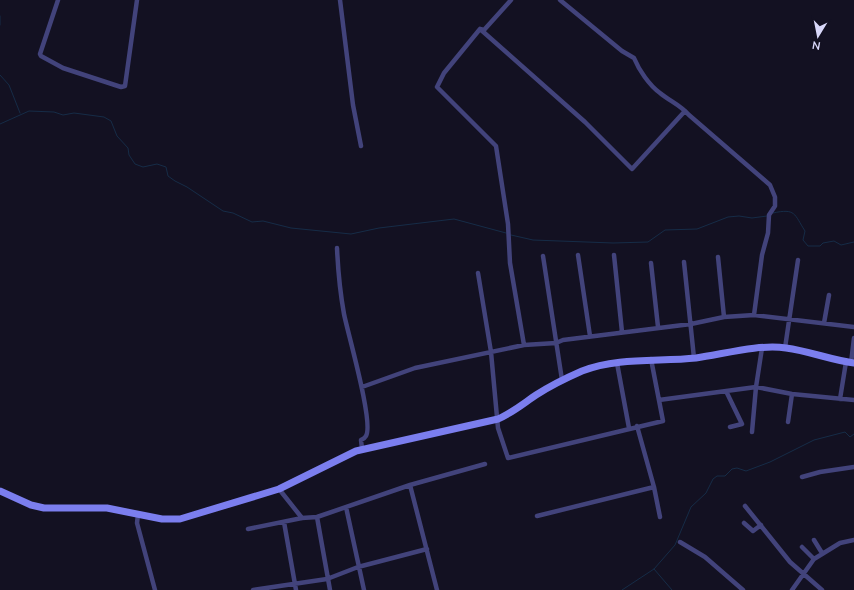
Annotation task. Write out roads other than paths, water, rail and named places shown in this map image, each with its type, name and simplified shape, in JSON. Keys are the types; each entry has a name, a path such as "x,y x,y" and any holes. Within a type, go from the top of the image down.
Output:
{"street":[{"path":"58,0 40,54 41,56 63,68 121,87 125,86 137,0"},
{"path":"340,0 361,146"},
{"path":"511,0 484,30 480,29 444,73 437,87 496,146 508,224 510,263 524,345"},
{"path":"560,0 622,51 634,58 638,68 659,92 679,104 685,111 770,185 775,197 775,206 769,215 768,233 762,255 754,315"},
{"path":"480,29 584,122 632,169 685,111"},
{"path":"337,248 338,276 344,316 362,387 367,430 366,436 361,440 362,449"},
{"path":"578,255 590,336"},
{"path":"614,255 622,332"},
{"path":"543,256 562,380"},
{"path":"718,257 724,317"},
{"path":"785,348 788,319 798,260"},
{"path":"684,262 694,358"},
{"path":"651,263 658,327"},
{"path":"478,273 491,352 498,428 508,458 663,421 651,359"},
{"path":"824,324 829,295"},
{"path":"362,387 415,368 524,345 556,343 590,336 690,324 724,317 754,315 854,327"},
{"path":"840,399 850,363 854,338"},
{"path":"752,432 756,387 762,348"},
{"path":"0,491 31,505 44,508 107,508 162,519 180,519 279,489 338,459 362,449 498,419 506,416 537,394 562,380 593,368 617,363 651,359 694,358 762,348 785,348 850,363"},
{"path":"617,363 629,428"},
{"path":"659,400 756,387 792,394 854,400"},
{"path":"726,391 742,424 730,427"},
{"path":"788,422 792,394"},
{"path":"637,426 654,487 660,518"},
{"path":"248,529 302,518 317,517 410,485 485,464"},
{"path":"802,477 820,472 854,467"},
{"path":"410,485 438,590"},
{"path":"537,516 654,487"},
{"path":"279,489 302,518"},
{"path":"745,506 790,562 822,590"},
{"path":"346,507 364,590"},
{"path":"138,514 137,523 155,590"},
{"path":"317,517 330,590"},
{"path":"284,522 296,590"},
{"path":"744,523 753,531 761,525"},
{"path":"814,540 822,553"},
{"path":"792,590 814,558 840,543 854,540"},
{"path":"680,542 705,557 743,590"},
{"path":"802,547 814,558"},
{"path":"253,590 328,579 358,567 427,550"}],"waterway":[{"path":"0,16 0,25"},
{"path":"0,75 9,85 20,113"},
{"path":"0,124 29,111 54,112 63,115 74,113 104,117 111,121 117,136 128,148 129,155 135,164 143,167 157,164 166,167 168,176 175,181 187,187 223,211 233,213 252,222 263,221 291,228 351,234 379,228 454,219 506,233"},
{"path":"773,213 786,211 794,214 805,231 803,240 808,246 820,246 823,243 834,241 841,245 854,242"},
{"path":"511,235 533,240 613,243 648,242 665,230 697,229 728,217 739,216 752,218 767,216"},
{"path":"622,590 654,569 675,545 691,507 706,493 713,479 717,476 725,476 732,469 737,468 746,471 770,462 814,440 845,432 850,437 854,434"},
{"path":"654,569 672,590"}]}
